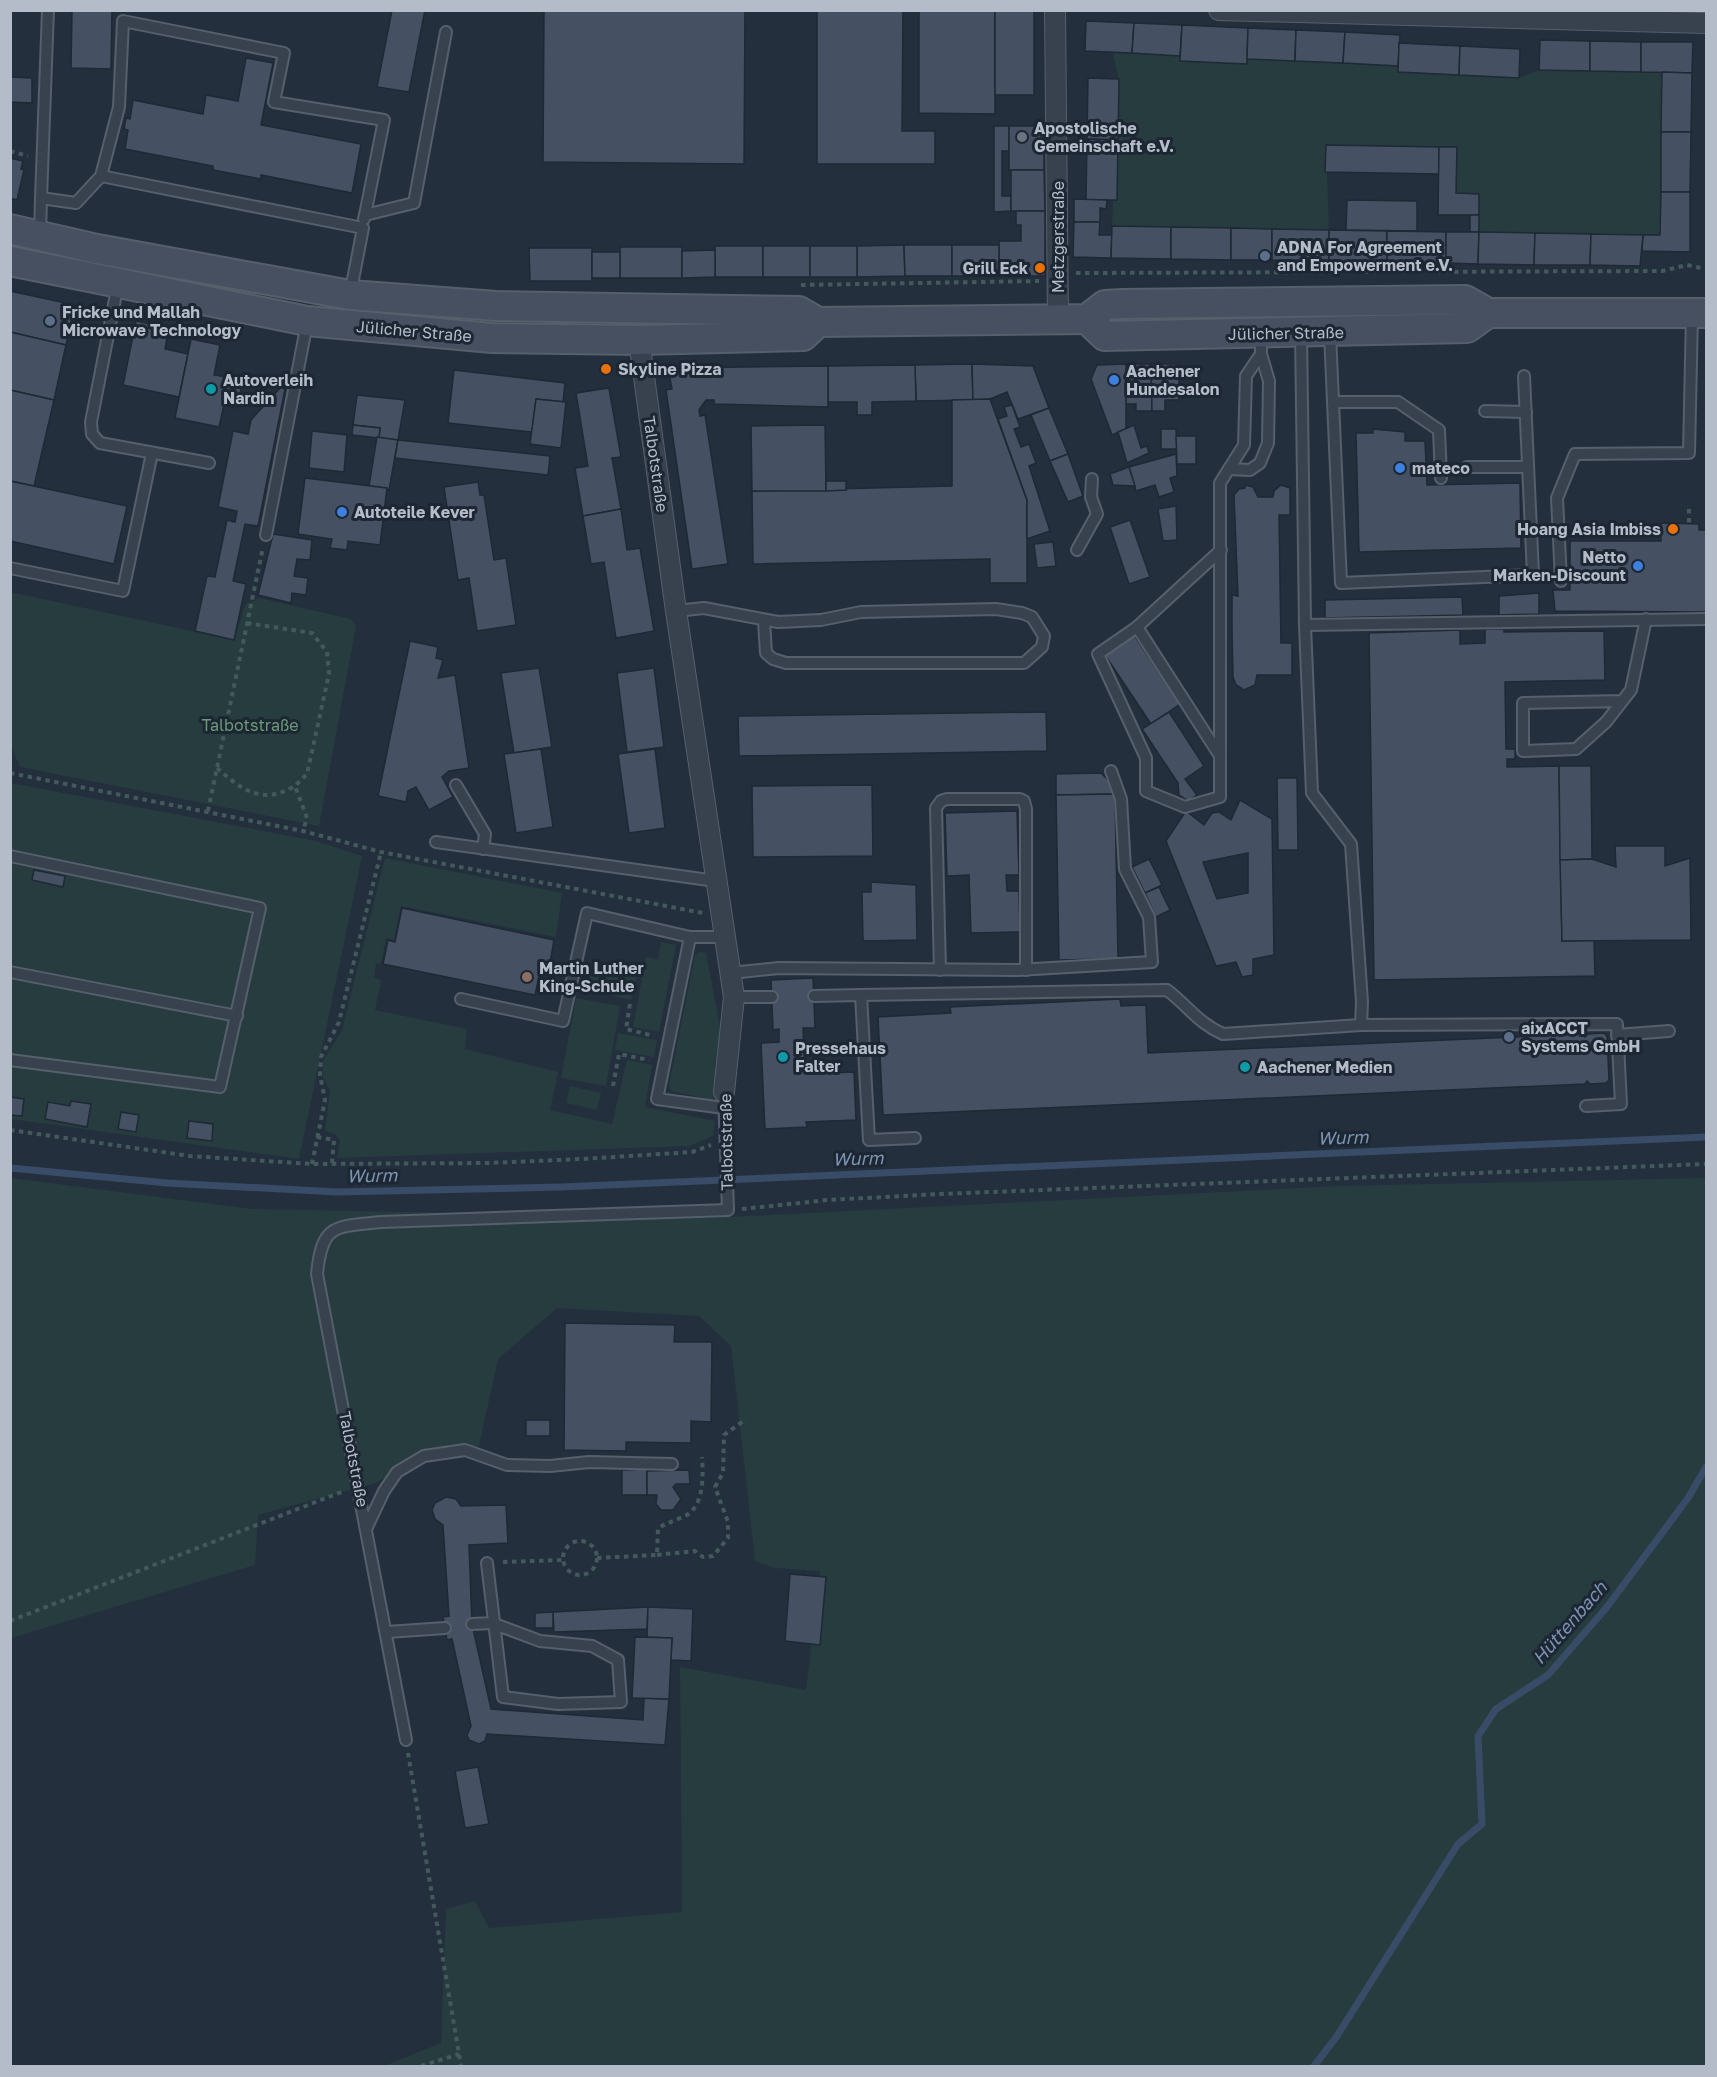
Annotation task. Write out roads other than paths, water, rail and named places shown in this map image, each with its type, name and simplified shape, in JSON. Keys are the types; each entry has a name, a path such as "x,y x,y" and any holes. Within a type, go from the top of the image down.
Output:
{"main road":[{"name":"Jülicher Straße","path":"10,229 97,249 350,295 496,306 799,311 818,322 1087,319 1105,305 1134,304 1465,300 1488,314 1699,313"},
{"path":"22,264 40,236"},
{"name":"Jülicher Straße","path":"22,264 307,321 492,338 639,340 803,336 818,322"},
{"path":"637,309 639,340"},
{"name":"Jülicher Straße","path":"1087,319 1105,336 1261,344 1301,333 1467,328 1488,314"}],"street":[{"name":"Metzgerstraße","path":"1055,10 1058,320"},
{"path":"1219,10 1513,15 1707,23"},
{"name":"Talbotstraße","path":"639,340 676,611 734,997 724,1100"}],"lane":[{"path":"40,236 48,10"},
{"path":"41,198 76,203 101,176 119,107 123,21 284,53 274,102 384,120 350,295"},
{"path":"365,215 414,203 446,32"},
{"path":"101,176 363,228"},
{"path":"118,284 91,422 92,434 100,443 208,463"},
{"path":"1561,581 1557,498 1575,454 1689,453 1699,313"},
{"path":"266,535 307,321"},
{"path":"1301,333 1305,625 1312,793 1351,844 1362,1002 1361,1025"},
{"path":"1330,333 1341,583 1533,575 1524,376"},
{"path":"1221,550 1137,627 1098,654 1146,758 1146,791 1185,807 1220,797 1221,550 1220,483 1244,445 1246,376 1261,344"},
{"path":"1229,469 1250,470 1260,463 1268,442 1269,381 1261,344"},
{"path":"1333,402 1398,402 1439,430 1441,478"},
{"path":"1485,411 1526,412"},
{"path":"10,568 123,591 152,453"},
{"path":"1467,467 1528,467"},
{"path":"1077,550 1097,514 1091,496 1092,479"},
{"path":"676,611 704,608 764,621 821,620 861,612 996,609 1022,612 1032,617 1044,636 1042,647 1024,663 786,663 772,659 766,653 764,621"},
{"path":"1622,701 1523,703 1523,751 1576,748 1606,722 1631,690 1646,619"},
{"path":"1305,625 1707,619"},
{"path":"1137,627 1220,756"},
{"path":"730,973 779,968 1026,970 1152,962 1149,917 1125,869 1121,799 1111,771"},
{"path":"456,785 485,834 483,849"},
{"path":"940,970 936,808 941,801 974,799 1024,801 1026,970"},
{"path":"436,842 716,881"},
{"path":"10,856 260,908 220,1087 10,1060"},
{"path":"461,999 563,1021 587,913 690,937 725,937"},
{"path":"690,937 657,1099 724,1100"},
{"path":"10,972 237,1016"},
{"path":"814,996 1167,990 1185,1004 1204,1026 1223,1034 1361,1025 1617,1024 1621,1104 1586,1106"},
{"path":"861,995 869,1140 915,1138"},
{"path":"734,997 771,997"},
{"path":"1617,1035 1669,1031"},
{"name":"Talbotstraße","path":"406,1740 317,1274 322,1241 334,1230 381,1222 728,1206 724,1100"},
{"name":"Talbotstraße","path":"366,1530 384,1491 396,1472 424,1456 465,1450 507,1465 550,1466 589,1462 672,1464"},
{"path":"472,1624 492,1623 540,1641 592,1646 618,1660 621,1702 558,1704 503,1697 492,1623 487,1563"},
{"path":"387,1632 445,1628"}],"waterway":[{"name":"Wurm","path":"10,1168 167,1183 337,1192 561,1187 1706,1137"},
{"name":"Hüttenbach","path":"1314,2066 1337,2036 1458,1844 1482,1824 1478,1736 1496,1709 1548,1675 1607,1607 1688,1498 1706,1467"}],"place":[{"name":"Apostolische Gemeinschaft e.V.","path":"1022,137"},
{"name":"ADNA For Agreement and Empowerment e.V.","path":"1265,256"},
{"name":"Grill Eck","path":"1040,268"},
{"name":"Fricke und Mallah Microwave Technology","path":"50,321"},
{"name":"Skyline Pizza","path":"606,369"},
{"name":"Aachener Hundesalon","path":"1114,380"},
{"name":"Autoverleih Nardin","path":"211,389"},
{"name":"mateco","path":"1400,468"},
{"name":"Autoteile Kever","path":"342,512"},
{"name":"Hoang Asia Imbiss","path":"1673,529"},
{"name":"Netto Marken-Discount","path":"1638,566"},
{"name":"Martin Luther King-Schule","path":"527,977"},
{"name":"aixACCT Systems GmbH","path":"1509,1037"},
{"name":"Pressehaus Falter","path":"783,1057"},
{"name":"Aachener Medien","path":"1245,1067"}]}
